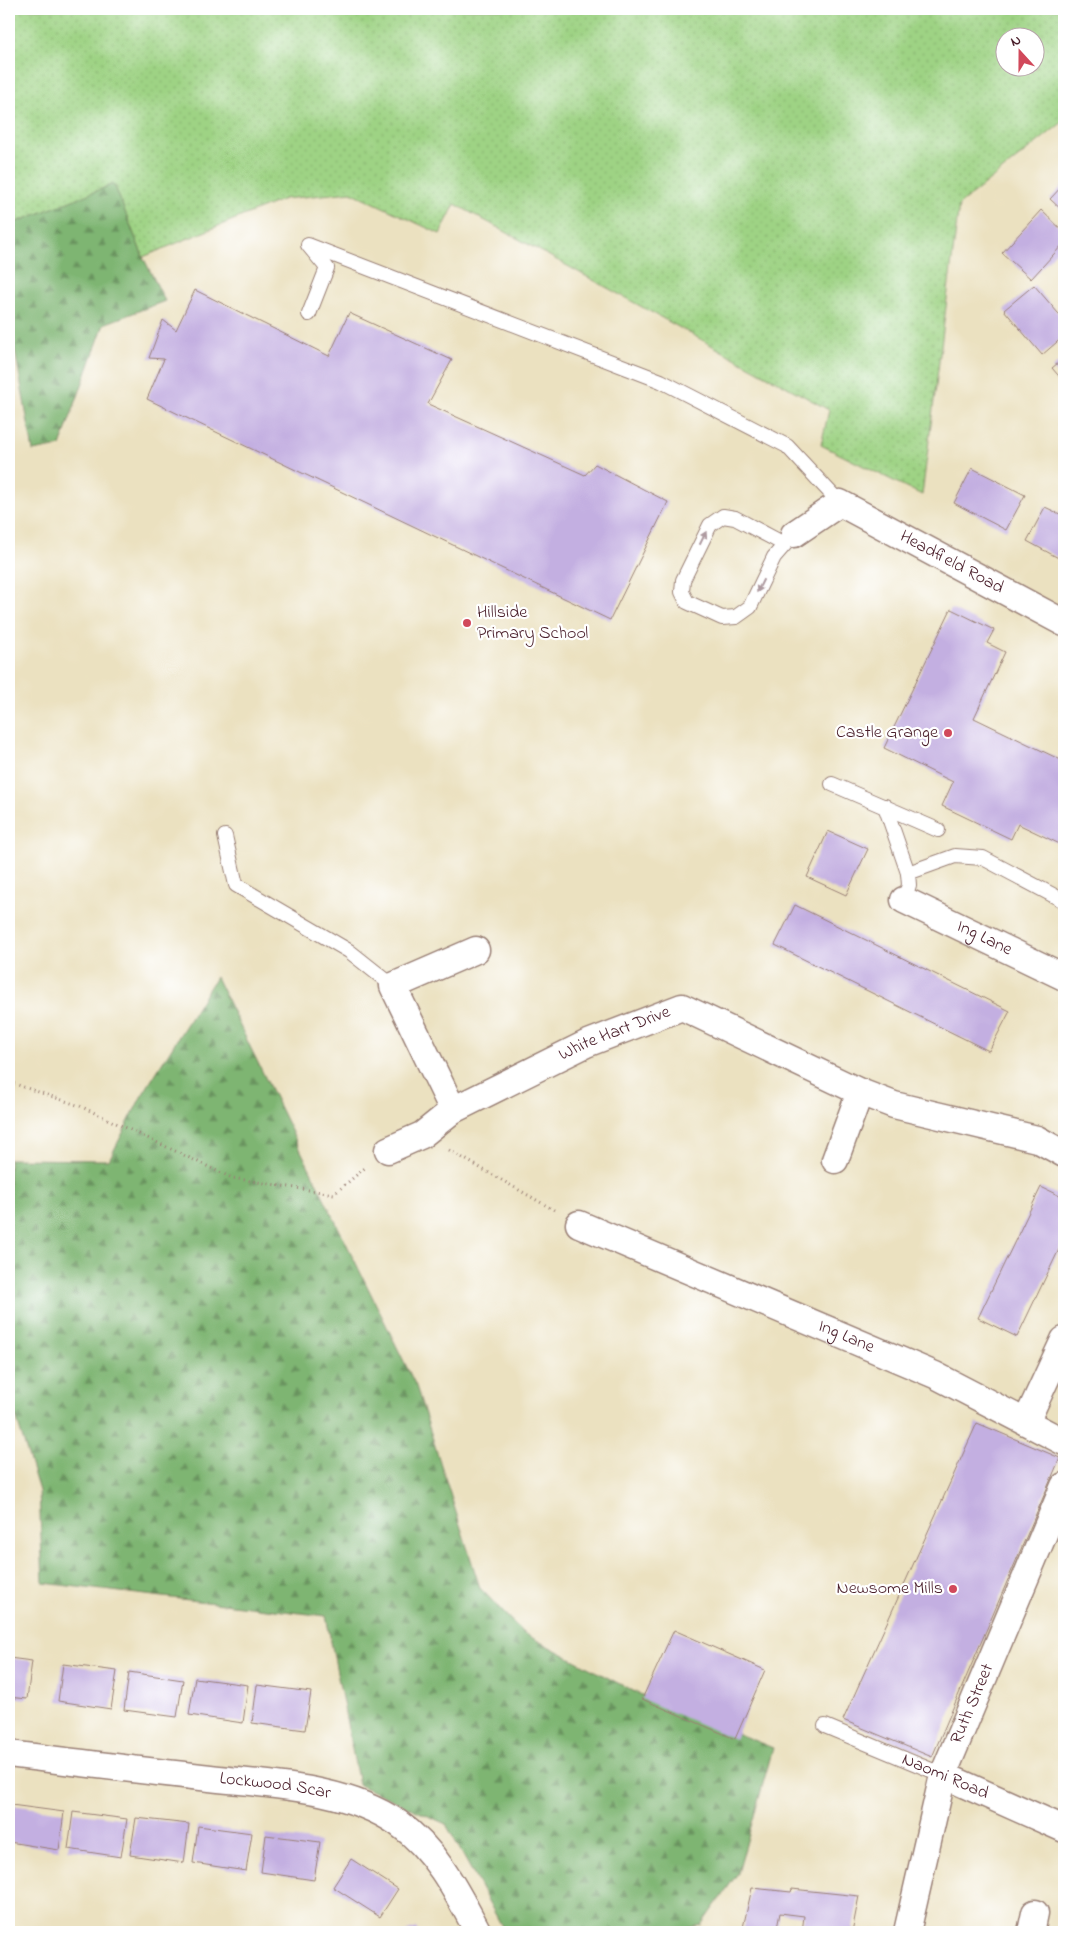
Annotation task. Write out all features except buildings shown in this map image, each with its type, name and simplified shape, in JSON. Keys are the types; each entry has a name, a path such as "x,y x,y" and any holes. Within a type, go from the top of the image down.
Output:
{"street":[{"path":"789,539 840,503"},
{"name":"Headfield Road","path":"840,503 1064,622"},
{"name":"Ing Lane","path":"904,900 1064,977"},
{"path":"453,1110 393,986 476,950"},
{"name":"White Hart Drive","path":"388,1150 422,1135 453,1110 586,1044 682,1008 860,1092 894,1105 1037,1139 1064,1154"},
{"path":"835,1160 860,1092"},
{"name":"Ing Lane","path":"579,1224 936,1375 1064,1442"},
{"path":"1026,1422 1064,1340"},
{"name":"Ruth Street","path":"915,1930 943,1775 1064,1486"},
{"name":"Lockwood Scar","path":"9,1754 302,1789 369,1806 399,1824 428,1850 451,1881 478,1932"},
{"name":"Naomi Road","path":"943,1775 1064,1829"}],"lane":[{"path":"309,314 327,268 308,245 661,381 787,446 840,503"},
{"path":"723,516 735,518 789,539 774,557 750,607 736,617 722,618 687,602 682,592 683,580 710,525 723,516"},
{"path":"832,784 938,830"},
{"path":"885,806 908,873 909,885 904,900"},
{"path":"225,836 236,885 349,951 393,986"},
{"path":"908,873 955,856 983,858 1064,901"},
{"name":"Naomi Road","path":"825,1726 943,1775"}],"path":[{"path":"9,1082 80,1106 232,1178 262,1184 334,1194 388,1150"},
{"path":"422,1135 579,1224"}],"green space":[{"path":"9,9 1064,9 1064,121 959,205 922,495 821,445 829,410 455,204 440,234 351,192 284,199 143,257 114,185 9,225"},
{"path":"114,184 143,257 165,301 104,324 60,446 33,451 9,317 9,225"},
{"path":"216,977 416,1386 480,1588 523,1633 637,1693 773,1748 738,1873 701,1925 669,1932 505,1932 446,1824 359,1785 326,1616 43,1583 39,1491 9,1394 9,1159 109,1160 141,1097"}],"place":[{"name":"Hillside Primary School","path":"467,623"},
{"name":"Castle Grange","path":"948,733"},
{"name":"Newsome Mills","path":"953,1589"}]}
